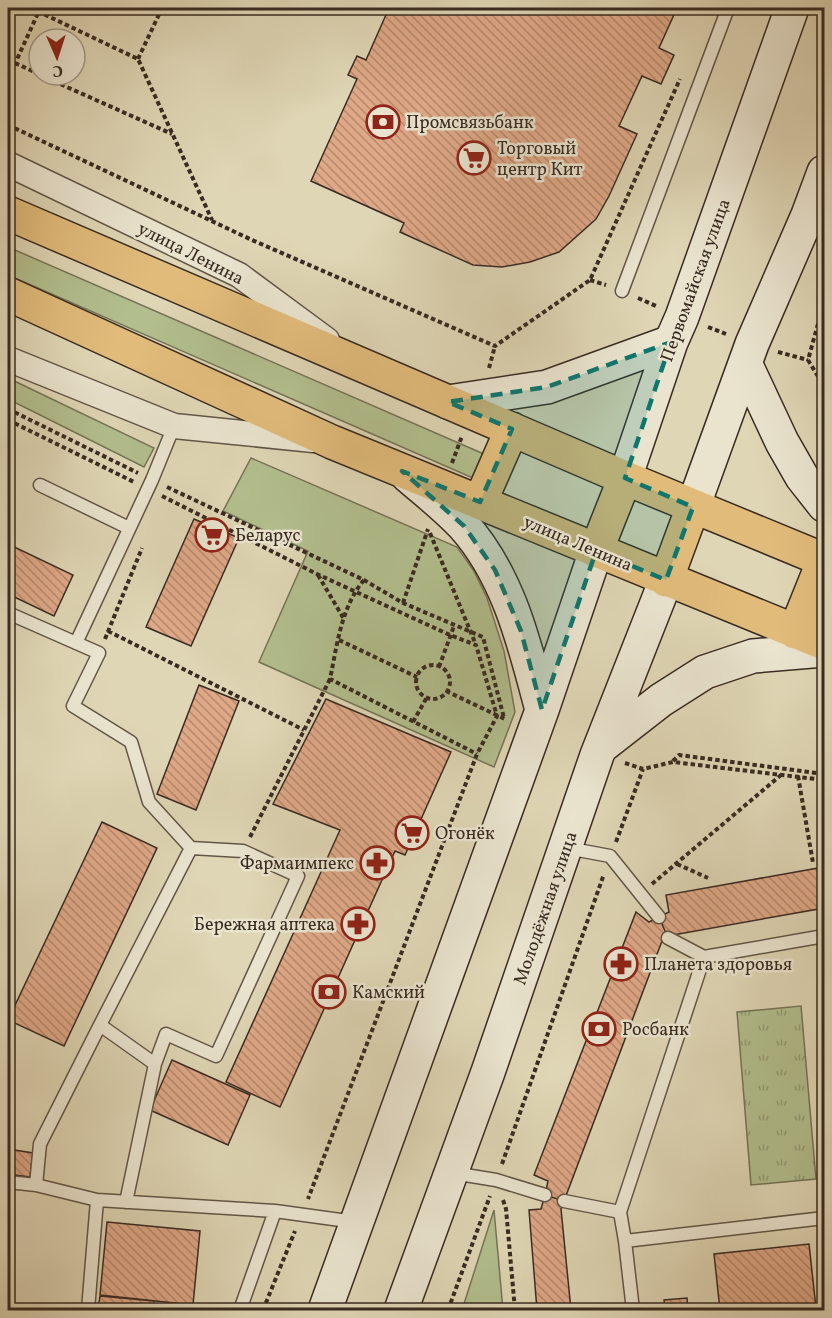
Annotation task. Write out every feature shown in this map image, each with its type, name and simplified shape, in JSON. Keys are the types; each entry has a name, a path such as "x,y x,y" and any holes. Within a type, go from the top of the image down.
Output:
{"main road":[{"name":"Первомайская улица","path":"596,551 625,478 792,8"},
{"path":"693,507 749,355 816,215 825,172"},
{"name":"улица Ленина","path":"8,213 693,507 824,560"},
{"name":"улица Ленина","path":"8,294 332,442 810,637"},
{"path":"448,402 547,387 677,329"},
{"path":"749,355 782,442 802,477 825,505"},
{"path":"480,502 512,429"},
{"path":"402,471 464,526 495,570 521,631 542,710"},
{"name":"Молодёжная улица","path":"401,1311 488,1072 601,747 693,507"},
{"path":"325,1311 542,710 596,551"},
{"path":"810,637 824,560"},
{"path":"601,747 661,699 705,672 753,656 825,650"}],"street":[{"name":"улица Ленина","path":"8,164 239,275 361,364"},
{"name":"улица Ленина","path":"8,359 174,426 332,442"}],"lane":[{"path":"622,291 728,8"},
{"path":"76,643 150,485 174,426"},
{"path":"40,485 129,528"},
{"path":"8,613 99,653 73,706 131,742 149,802 191,848 243,852 298,876 216,1056 166,1034 155,1064 126,1202"},
{"path":"36,1185 40,1144 191,848"},
{"path":"565,848 610,856 659,917"},
{"path":"668,938 704,957 825,936"},
{"path":"633,1311 620,1212 704,957"},
{"path":"100,1025 155,1064"},
{"path":"450,1173 496,1180 545,1195"},
{"path":"8,1182 36,1185 97,1200 275,1211 356,1222"},
{"path":"88,1311 97,1200"},
{"path":"564,1201 620,1212"},
{"path":"240,1311 275,1211"},
{"path":"625,1241 825,1218"}],"path":[{"path":"31,8 138,59 212,221"},
{"path":"138,59 162,8"},
{"path":"8,79 39,11"},
{"path":"15,63 27,69"},
{"path":"8,125 252,240 495,346 590,280 683,73"},
{"path":"67,87 173,135"},
{"path":"622,291 677,329 749,355 808,360"},
{"path":"825,302 808,360 825,386"},
{"path":"8,409 150,485 163,497 317,574 476,645"},
{"path":"8,420 150,485 167,488 364,580 403,603 483,638 504,718"},
{"path":"163,497 167,488"},
{"path":"262,1311 302,1214 477,754 497,716 476,645 428,530"},
{"path":"99,653 146,538"},
{"path":"317,574 344,619"},
{"path":"243,852 330,679 344,619 354,591 364,580"},
{"path":"440,667 454,626"},
{"path":"108,631 304,730"},
{"path":"339,640 417,677"},
{"path":"435,664 440,667 445,670 450,680 446,691 438,698 432,699 422,695 416,687 418,673 425,666 435,664"},
{"path":"330,679 477,754"},
{"path":"446,691 497,716"},
{"path":"413,722 427,697"},
{"path":"673,762 679,755 825,774"},
{"path":"448,1311 643,769 673,762 825,780"},
{"path":"640,894 782,774"},
{"path":"798,776 813,863"},
{"path":"678,864 708,878"},
{"path":"506,1209 515,1311"}],"highlighted area":[{"path":"671,342 625,478 693,507 666,580 596,551 542,710 521,631 495,570 464,526 402,471 480,502 512,429 448,402 547,387"}],"green space":[{"path":"8,247 493,458 482,482 8,275"},
{"path":"8,378 154,448 144,467 8,399"},
{"path":"251,458 457,547 474,571 487,598 504,651 515,712 494,767 259,662 308,551 223,511"},
{"path":"801,1006 816,1179 751,1185 737,1012"},
{"path":"494,1210 503,1310 462,1310"}],"building":[{"name":"Торговый центр Кит","path":"389,8 677,8 659,48 674,55 661,84 642,76 619,126 637,134 609,196 596,219 559,252 530,262 502,267 473,265 400,232 404,223 311,181 357,79 348,75 357,56 366,60"},
{"path":"194,519 239,538 191,646 146,627"},
{"path":"8,544 73,575 54,616 8,594"},
{"path":"199,685 239,701 196,810 157,794"},
{"path":"326,699 451,752 405,855 395,851 280,1107 226,1082 340,830 273,804"},
{"path":"102,822 157,848 64,1046 8,1020"},
{"path":"824,867 824,908 673,935 668,938 659,917 669,912 666,895"},
{"path":"636,912 649,922 659,917 668,938 662,941 564,1201 545,1195 548,1181 534,1175"},
{"path":"172,1060 250,1095 228,1145 150,1110"},
{"path":"8,1149 33,1153 30,1177 8,1174"},
{"path":"545,1195 564,1201 561,1209 571,1310 537,1310 529,1210 541,1209"},
{"path":"107,1222 200,1231 193,1305 100,1295"},
{"path":"809,1244 816,1308 720,1310 714,1254"},
{"path":"100,1296 154,1301 153,1310 98,1310"},
{"path":"687,1298 688,1310 665,1310 664,1300"}],"place":[{"name":"Промсвязьбанк","path":"383,122"},
{"name":"Торговый центр Кит","path":"474,158"},
{"name":"Беларус","path":"212,535"},
{"name":"Огонёк","path":"412,833"},
{"name":"Фармаимпекс","path":"377,863"},
{"name":"Бережная аптека","path":"358,924"},
{"name":"Планета здоровья","path":"621,964"},
{"name":"Камский","path":"329,992"},
{"name":"Росбанк","path":"599,1029"}]}
